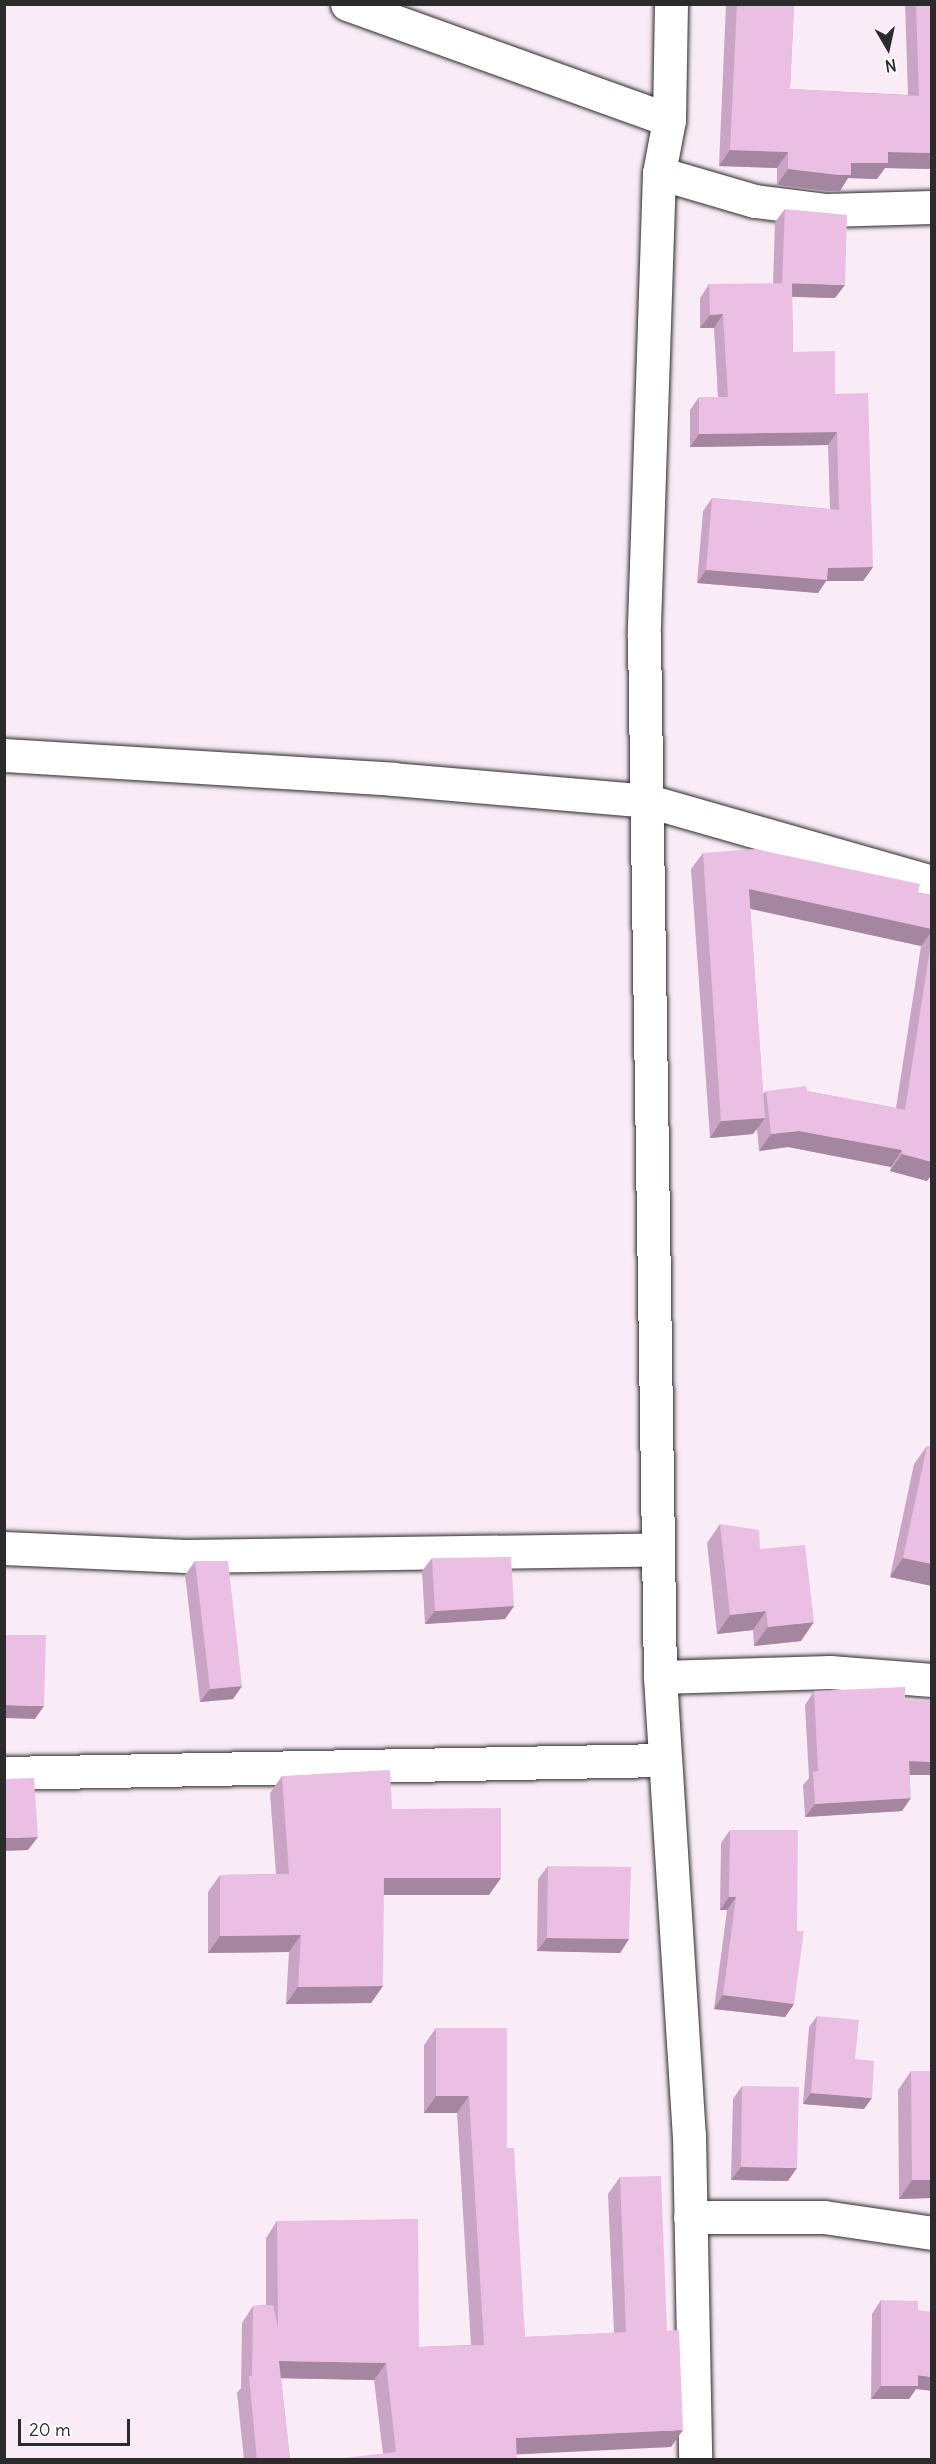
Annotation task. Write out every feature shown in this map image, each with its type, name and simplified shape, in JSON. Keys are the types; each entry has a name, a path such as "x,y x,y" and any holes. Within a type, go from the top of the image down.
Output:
{"street":[{"path":"347,4 669,120"},
{"path":"671,4 669,120 659,172 644,636 660,1677 688,2135 695,2460"},
{"path":"659,172 755,201 826,210 932,207"},
{"path":"4,755 393,779 648,801 932,882"},
{"path":"4,1548 185,1556 657,1549"},
{"path":"660,1677 830,1672 932,1680"},
{"path":"4,1773 665,1760"},
{"path":"690,2217 824,2217 932,2233"}],"building":[{"path":"737,4 794,4 790,89 919,96 916,4 932,4 932,153 888,152 888,163 851,163 851,175 838,175 788,169 788,152 730,150"},
{"path":"785,209 847,215 845,285 782,283"},
{"path":"792,283 793,352 835,351 835,394 868,393 873,567 828,568 827,580 706,570 712,498 839,510 837,432 699,434 699,397 728,397 723,314 710,315 709,284"},
{"path":"755,849 920,884 918,893 932,895 932,929 749,889 765,1118 721,1121 703,853"},
{"path":"932,936 932,1162 902,1154 902,1150 799,1131 771,1134 766,1091 806,1086 807,1091 905,1110"},
{"path":"927,1446 932,1447 932,1564 903,1558"},
{"path":"720,1524 759,1530 760,1549 805,1545 814,1622 768,1627 766,1611 730,1615"},
{"path":"511,1557 514,1606 435,1611 432,1558"},
{"path":"195,1561 228,1561 242,1686 210,1689"},
{"path":"4,1635 46,1635 44,1706 4,1705"},
{"path":"905,1687 905,1700 932,1701 932,1762 909,1761 911,1798 815,1804 813,1772 818,1771 814,1691"},
{"path":"390,1770 392,1809 501,1808 501,1878 384,1878 383,1986 298,1987 301,1935 220,1936 220,1875 289,1874 282,1776"},
{"path":"34,1778 38,1837 4,1838 4,1779"},
{"path":"730,1830 798,1830 797,1931 804,1931 794,2004 723,1995 736,1897 729,1897"},
{"path":"548,1866 631,1867 629,1939 547,1938"},
{"path":"817,2016 859,2020 855,2059 874,2061 872,2098 811,2093"},
{"path":"436,2028 507,2028 507,2148 514,2148 525,2337 626,2332 620,2177 661,2176 667,2331 679,2330 683,2430 516,2438 517,2460 327,2460 396,2452 386,2363 279,2361 290,2460 257,2460 249,2376 252,2376 253,2306 273,2305 278,2328 277,2221 418,2219 419,2347 484,2345 469,2096 436,2096"},
{"path":"911,2071 932,2071 932,2180 912,2180"},
{"path":"742,2086 799,2087 797,2168 741,2167"},
{"path":"881,2300 918,2301 918,2310 932,2312 932,2377 918,2375 918,2386 881,2386"}]}
